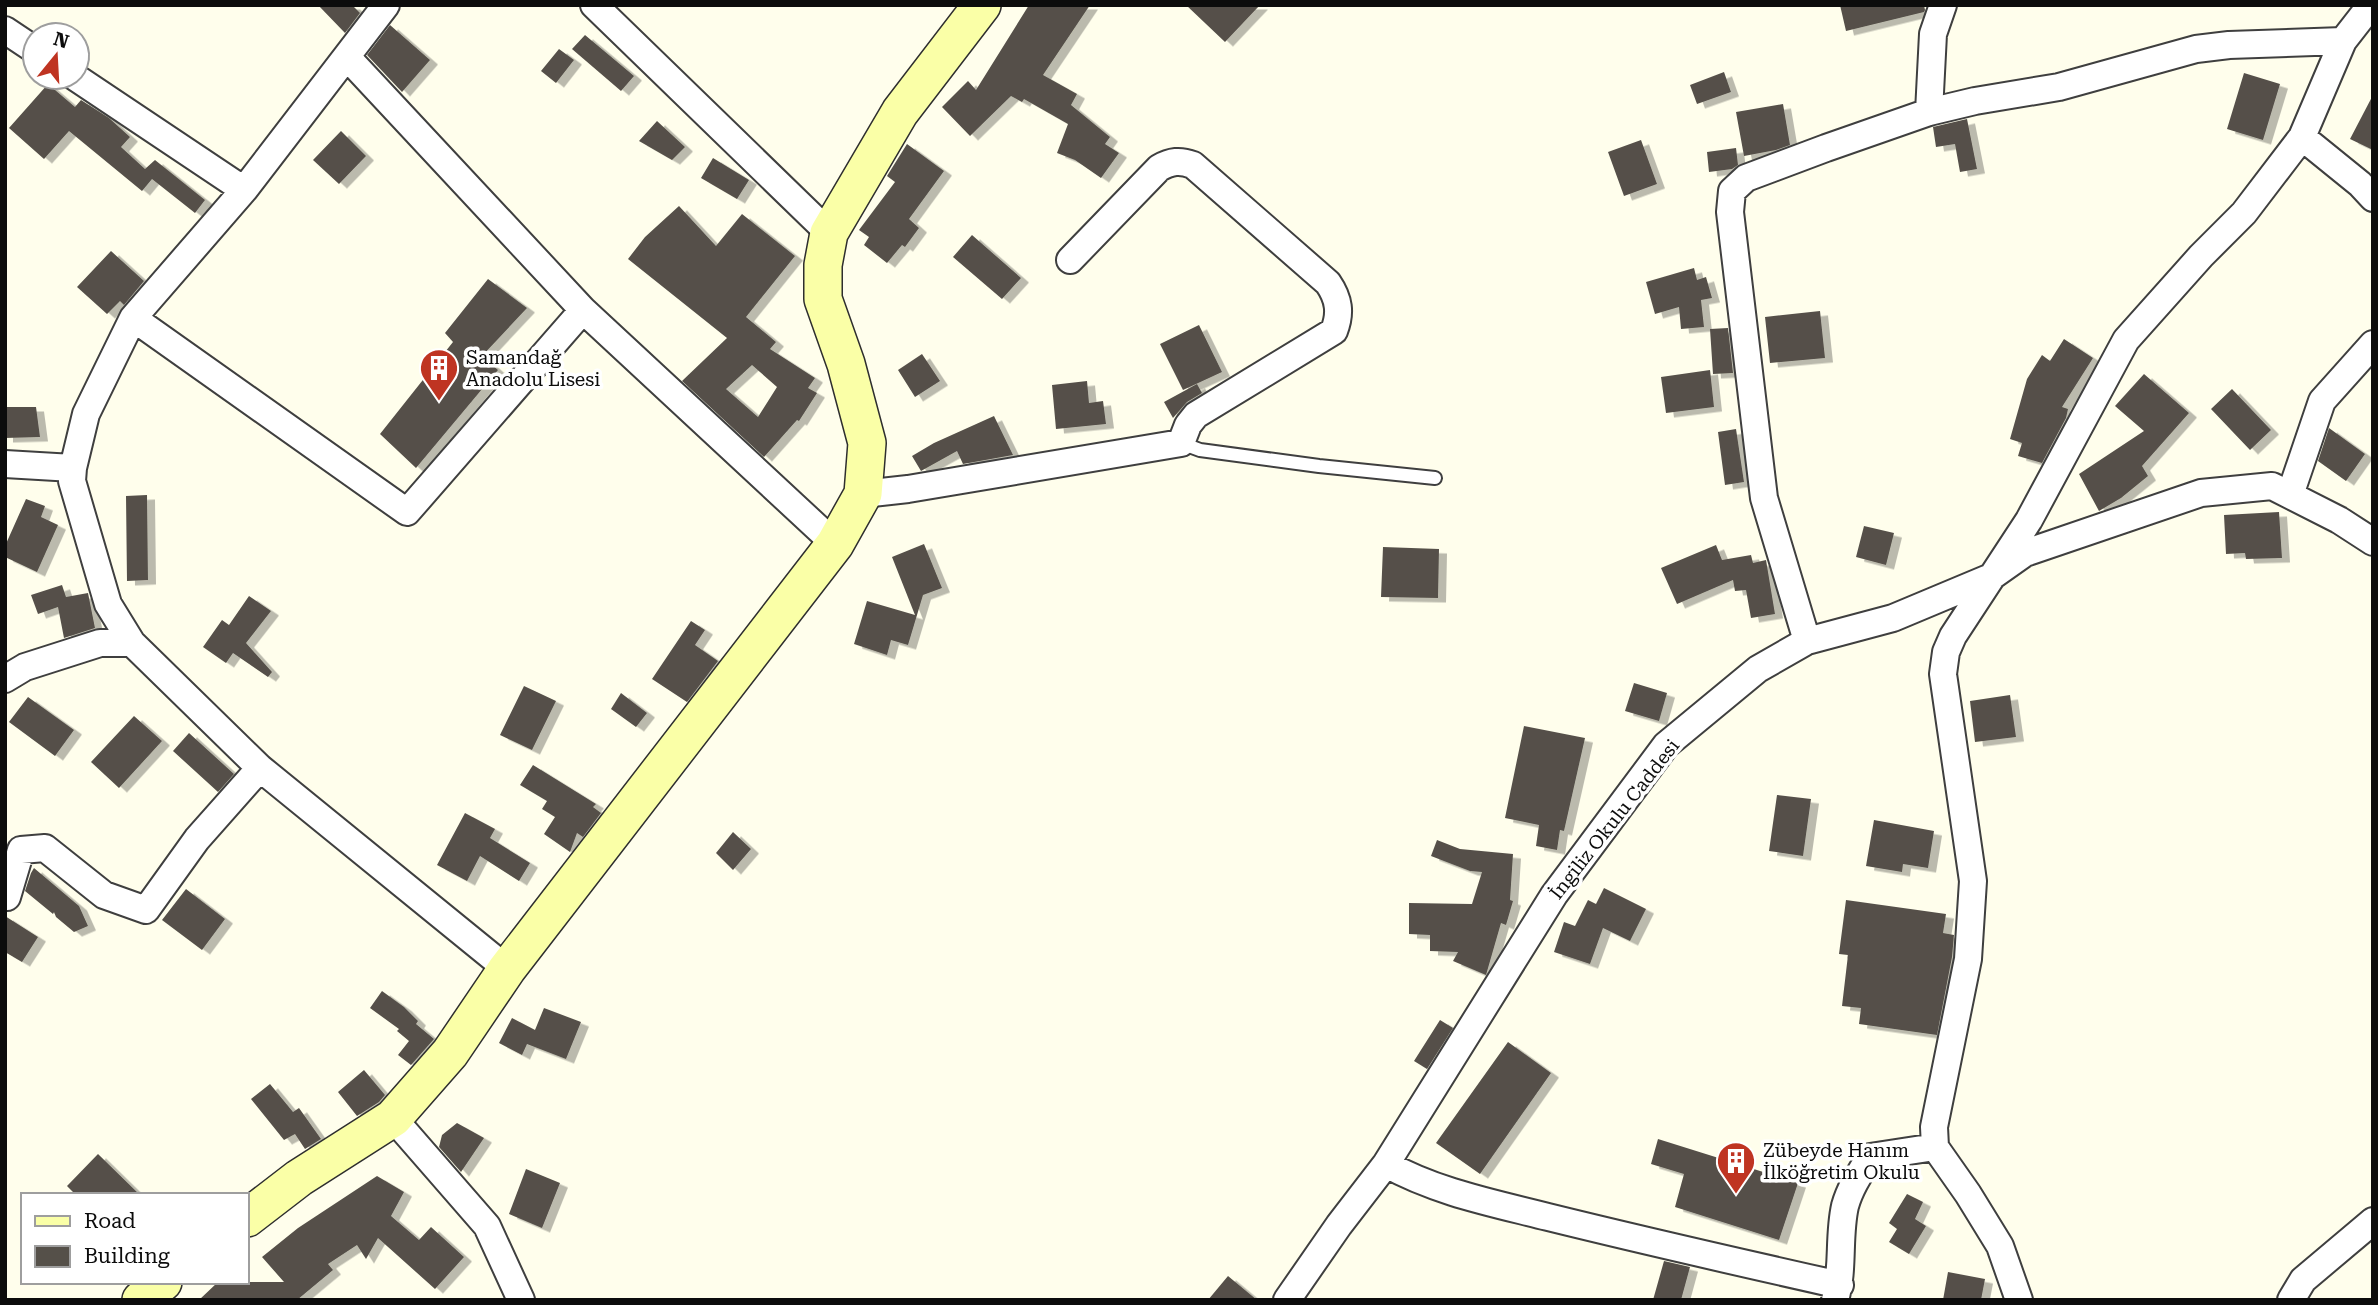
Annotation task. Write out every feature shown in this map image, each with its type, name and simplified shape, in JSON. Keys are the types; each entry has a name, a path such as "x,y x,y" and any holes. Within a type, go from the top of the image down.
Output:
{"street":[{"path":"386,5 244,190 133,318 86,414 72,481 108,604 132,643 260,768 507,969"},
{"path":"594,5 829,233"},
{"path":"248,1217 299,1178 393,1118 450,1053 507,969 835,544 863,494 867,443 846,363 823,299 823,264 829,233 900,112 982,5"},
{"path":"1929,112 1933,34 1943,5"},
{"path":"2019,1300 2000,1246 1935,1147 1934,1127 1968,960 1973,881 1943,674 1946,652 1953,636 2029,520 2126,340 2201,256 2244,213 2302,137 2343,41 2371,5"},
{"path":"5,30 21,41"},
{"path":"1807,641 1764,498 1730,212 1732,191 1746,178 1929,112 1975,101 2059,87 2196,49 2229,45 2343,41"},
{"path":"346,57 583,310 835,544"},
{"path":"91,88 244,190"},
{"path":"2302,137 2360,184 2373,198"},
{"path":"863,494 908,489 1181,443 1188,425 1196,415 1334,331 1339,312 1334,292 1328,283 1193,165 1179,161 1159,168 1070,260"},
{"path":"133,318 407,512 583,310"},
{"path":"2290,495 2322,401 2373,344"},
{"path":"5,464 73,468"},
{"name":"İngiliz Okulu Caddesi","path":"1287,1300 1386,1164 1554,895 1666,746 1758,669 1807,641 1893,618 1991,577 2025,553 2201,493 2272,486 2339,520 2373,542"},
{"path":"5,679 25,667 100,643 132,643"},
{"path":"7,897 21,850 44,848 104,895 146,910 197,839 260,768"},
{"path":"393,1118 487,1226 521,1300"},
{"path":"1386,1164 1409,1177 1450,1192 1838,1292 1845,1208 1854,1182 1870,1157 1935,1147"},
{"path":"2291,1300 2303,1280 2373,1221"},
{"path":"141,1300 161,1284"}],"lane":[{"path":"1181,443 1200,450 1435,478"}],"building":[{"path":"318,5 352,5 360,13 345,33"},
{"path":"1029,5 1090,5 1043,75 1077,94 1071,105 1110,137 1105,144 1119,153 1101,178 1075,160 1057,153 1068,124 1024,99 1022,102 1011,96 970,136 942,107 968,81 976,90"},
{"path":"1186,5 1260,5 1225,42"},
{"path":"1840,5 1924,5 1925,10 1846,31"},
{"path":"390,25 430,60 402,92 367,55"},
{"path":"585,35 634,76 621,91 572,49"},
{"path":"559,49 574,60 556,83 541,71"},
{"path":"1724,72 1731,92 1697,104 1690,85"},
{"path":"2244,73 2280,84 2263,140 2227,129"},
{"path":"42,91 56,91 75,107 81,100 109,118 130,137 121,147 145,169 155,160 205,200 195,213 152,179 142,191 69,131 44,159 9,128"},
{"path":"2373,95 2373,150 2350,139"},
{"path":"1783,104 1790,145 1744,156 1736,112"},
{"path":"1967,119 1977,169 1960,172 1955,144 1936,147 1933,127"},
{"path":"657,121 685,147 672,160 639,141"},
{"path":"341,131 366,156 339,184 313,160"},
{"path":"1641,140 1657,184 1624,196 1608,152"},
{"path":"907,144 944,171 909,219 919,228 905,247 902,245 887,263 864,245 869,237 859,230 895,182 887,176"},
{"path":"1736,148 1738,165 1732,169 1709,172 1707,152"},
{"path":"713,158 749,180 737,199 701,178"},
{"path":"679,206 716,246 742,214 795,256 746,317 776,342 770,349 815,378 808,388 817,393 799,421 797,420 764,457 682,381 727,338 628,259 645,237","holes":["752,365 777,387 758,417 726,389"]},
{"path":"972,235 1021,278 1002,299 953,257"},
{"path":"111,251 144,281 124,305 120,301 107,314 77,287"},
{"path":"1694,268 1697,280 1706,277 1712,298 1701,300 1704,327 1681,329 1679,307 1655,314 1646,282"},
{"name":"Samandağ Anadolu Lisesi","path":"488,279 527,308 482,356 498,370 416,468 380,434 453,342 445,333"},
{"path":"1820,311 1825,358 1770,363 1765,317"},
{"path":"1199,325 1222,372 1183,390 1160,344"},
{"path":"1728,328 1733,373 1713,374 1710,329"},
{"path":"2064,339 2093,358 2062,407 2068,409 2066,418 2042,463 2018,456 2022,443 2010,439 2027,379 2042,355 2050,361"},
{"path":"922,354 940,381 915,397 898,370"},
{"path":"1710,370 1714,407 1666,413 1661,377"},
{"path":"2144,374 2189,413 2142,466 2148,476 2121,498 2099,511 2079,474 2144,431 2115,406"},
{"path":"1087,381 1089,403 1103,401 1106,424 1056,429 1052,385"},
{"path":"1197,384 1202,393 1187,402 1173,418 1164,402"},
{"path":"2232,389 2271,430 2250,450 2211,409"},
{"path":"5,407 36,407 40,437 5,438"},
{"path":"994,416 1013,455 963,464 957,451 921,471 912,456"},
{"path":"2329,428 2365,454 2346,481 2318,461"},
{"path":"1736,429 1744,482 1725,485 1718,432"},
{"path":"147,495 148,580 127,581 126,496"},
{"path":"26,499 45,506 41,517 58,525 37,572 5,557 5,546"},
{"path":"2279,512 2282,558 2246,559 2245,553 2226,554 2224,515"},
{"path":"1864,526 1894,533 1886,565 1856,557"},
{"path":"924,544 942,588 923,595 908,645 891,640 887,655 854,644 867,601 915,615 892,557"},
{"path":"1716,545 1722,560 1751,555 1753,563 1766,560 1775,614 1751,618 1746,590 1735,591 1733,580 1677,604 1661,568"},
{"path":"1383,547 1439,549 1438,598 1381,597"},
{"path":"62,585 66,597 88,593 95,628 64,638 58,607 38,614 31,595"},
{"path":"249,596 271,611 246,643 272,672 268,677 233,653 226,663 203,647 222,620 229,625"},
{"path":"691,621 705,630 695,645 718,661 687,702 652,679"},
{"path":"1634,683 1667,693 1659,721 1625,711"},
{"path":"524,686 556,701 532,750 500,735"},
{"path":"621,693 647,713 636,727 611,709"},
{"path":"2010,695 2016,737 1975,742 1970,701"},
{"path":"28,697 74,730 55,756 9,722"},
{"path":"134,716 162,741 119,788 91,762"},
{"path":"1524,726 1585,738 1564,831 1560,830 1557,850 1536,846 1539,825 1505,818"},
{"path":"189,733 234,774 218,792 173,751"},
{"path":"533,765 596,804 593,807 601,813 583,837 577,833 570,852 544,834 555,817 542,809 547,801 520,785"},
{"path":"1777,795 1811,799 1803,856 1769,851"},
{"path":"465,813 495,829 490,838 530,863 519,881 480,856 467,881 437,865"},
{"path":"1874,820 1934,831 1928,868 1903,864 1902,872 1866,866"},
{"path":"733,832 751,849 733,870 716,853"},
{"path":"1437,840 1460,849 1513,854 1510,900 1513,901 1506,925 1501,923 1486,975 1453,961 1458,952 1430,951 1430,935 1409,934 1409,903 1472,904 1482,872 1470,871 1431,856"},
{"path":"34,868 79,906 88,926 74,932 56,917 54,912 53,914 25,891"},
{"path":"1604,888 1646,909 1630,941 1603,928 1590,964 1554,952 1564,922 1575,926 1588,900 1596,904"},
{"path":"186,889 225,919 202,950 162,920"},
{"path":"1846,900 1946,914 1943,933 1954,935 1937,1035 1859,1024 1861,1008 1842,1006 1848,955 1839,954"},
{"path":"5,916 38,937 22,962 5,952"},
{"path":"382,991 404,1007 418,1021 416,1024 434,1039 411,1065 398,1055 409,1041 397,1031 399,1029 370,1008"},
{"path":"544,1008 581,1022 566,1059 527,1044 522,1055 499,1043 512,1018 535,1030"},
{"path":"1440,1020 1453,1028 1427,1069 1414,1061"},
{"path":"1508,1042 1551,1073 1480,1174 1436,1143"},
{"path":"364,1070 385,1095 357,1116 338,1092"},
{"path":"270,1084 293,1112 299,1108 321,1139 305,1149 295,1134 284,1140 251,1099"},
{"path":"457,1123 484,1138 461,1172 439,1147 442,1135"},
{"name":"Zübeyde Hanım İlköğretim Okulu","path":"1658,1139 1798,1183 1779,1240 1675,1207 1684,1174 1651,1164"},
{"path":"98,1154 138,1193 74,1193 67,1186"},
{"path":"526,1169 560,1183 542,1228 509,1214"},
{"path":"377,1176 404,1192 391,1216 419,1240 431,1227 464,1257 435,1289 378,1238 366,1259 357,1245 328,1264 333,1270 297,1300 199,1300 216,1284 284,1282 262,1257 298,1228"},
{"path":"1907,1194 1923,1202 1915,1219 1926,1226 1909,1254 1889,1242 1897,1229 1889,1223"},
{"path":"1664,1261 1690,1267 1681,1300 1653,1300"},
{"path":"1948,1272 1985,1279 1981,1300 1943,1300"},
{"path":"1228,1276 1257,1300 1208,1300"}],"place":[{"name":"Samandağ Anadolu Lisesi","path":"439,402"},
{"name":"Zübeyde Hanım İlköğretim Okulu","path":"1736,1195"}]}
